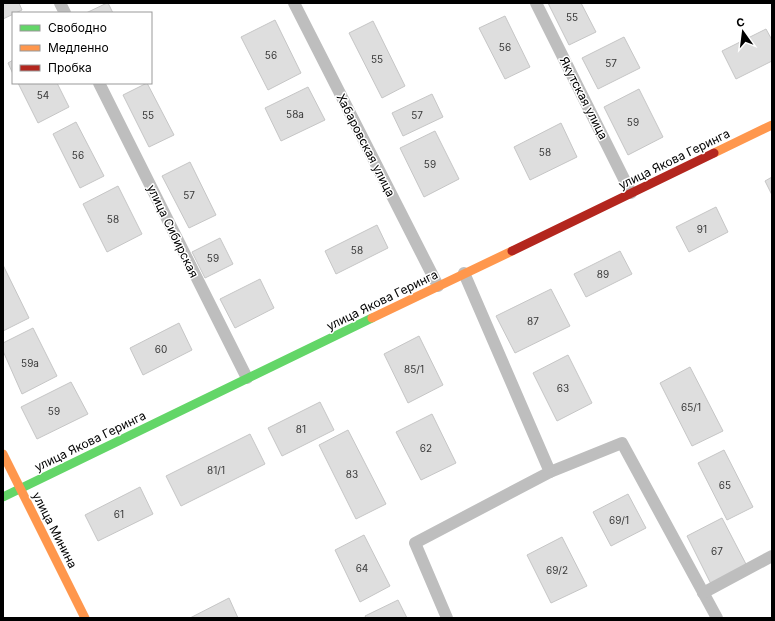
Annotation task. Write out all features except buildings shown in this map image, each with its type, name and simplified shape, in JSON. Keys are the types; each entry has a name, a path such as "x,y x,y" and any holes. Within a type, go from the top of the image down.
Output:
{"street":[{"name":"улица Якова Геринга","path":"3,497 772,124"},
{"name":"улица Минина","path":"3,454 85,618"}],"lane":[{"name":"Хабаровская улица","path":"294,3 438,286"},
{"name":"Якутская улица","path":"536,3 631,193"},
{"name":"улица Сибирская","path":"100,84 247,378"},
{"path":"464,273 550,472"},
{"path":"447,618 415,543 550,472 622,443 717,618"},
{"path":"703,593 772,556"}],"traffic: fast":[{"path":"3,497 372,318"}],"traffic: slow":[{"path":"714,153 772,125"},
{"path":"372,318 512,251"},
{"path":"3,454 85,618"}],"traffic: jam":[{"path":"512,251 714,153"}]}
